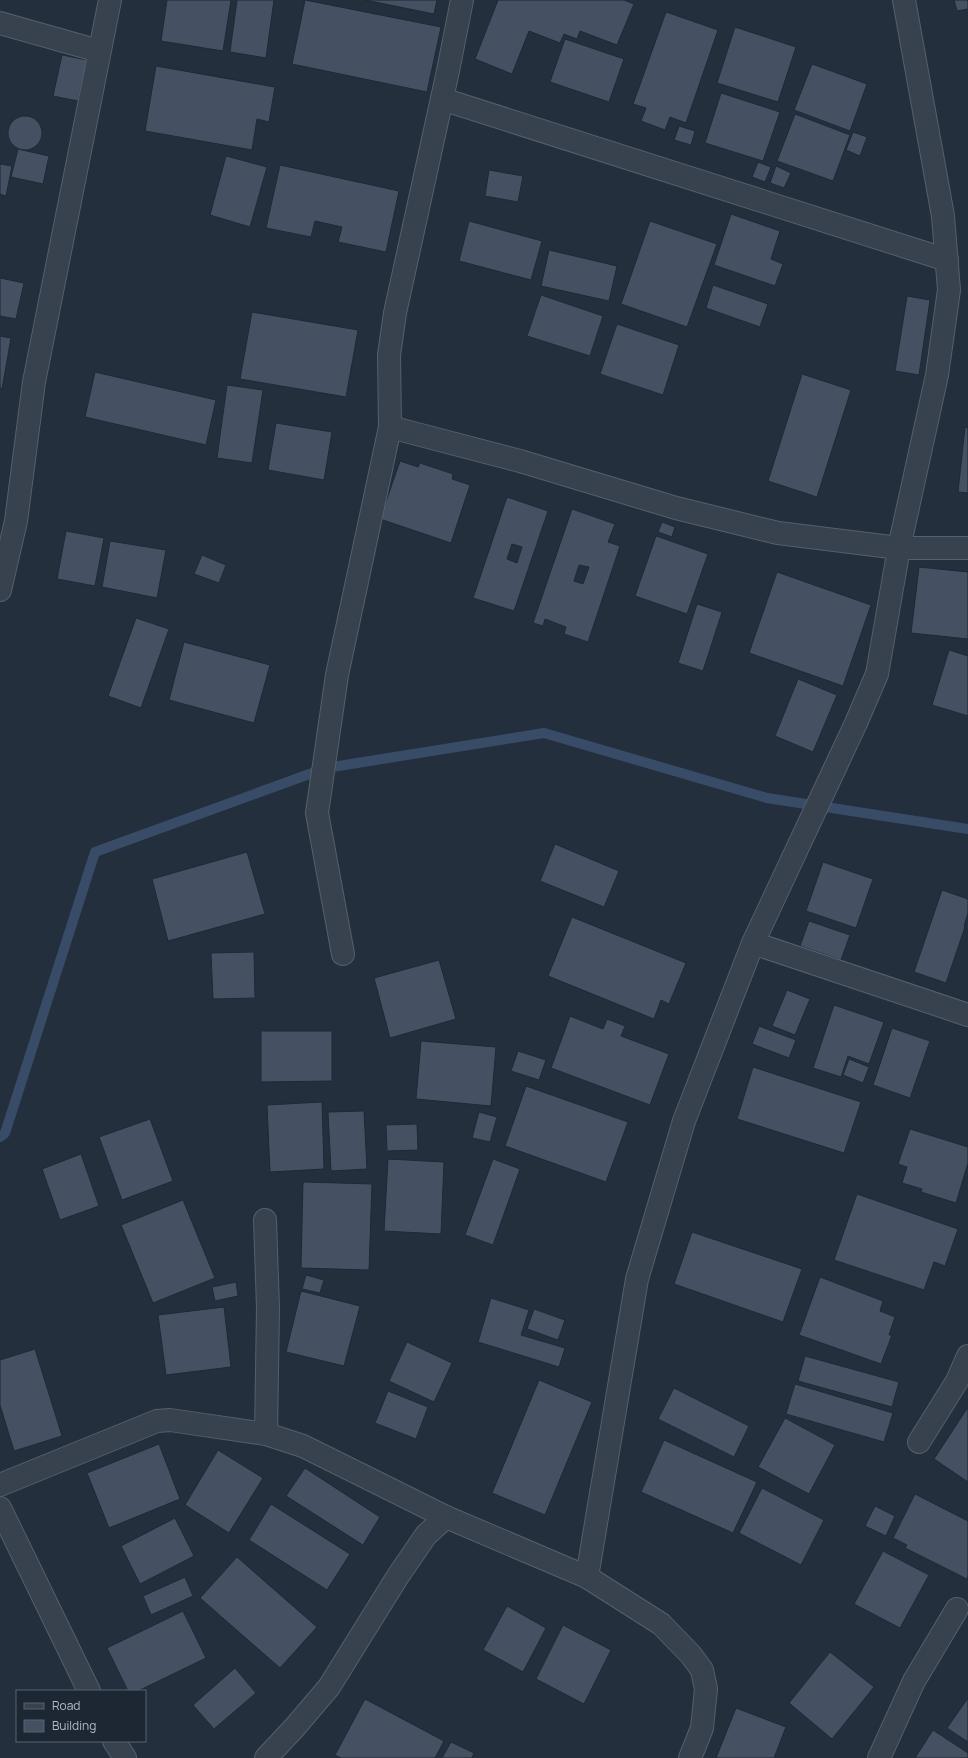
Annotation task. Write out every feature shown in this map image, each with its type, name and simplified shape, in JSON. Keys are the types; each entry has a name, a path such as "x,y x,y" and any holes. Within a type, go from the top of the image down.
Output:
{"street":[{"path":"0,590 16,521 34,382 110,0"},
{"path":"342,954 317,813 338,675 390,427 388,355 395,313 462,0"},
{"path":"587,1577 636,1280 684,1121 753,943 856,723 877,674 899,548 937,375 949,290 943,216 904,0"},
{"path":"0,22 99,51"},
{"path":"442,99 947,260"},
{"path":"390,427 520,461 676,508 778,533 899,548 968,548"},
{"path":"753,943 968,1015"},
{"path":"265,1220 268,1308 266,1434"},
{"path":"919,1442 957,1381 968,1356"},
{"path":"0,1485 157,1421 170,1420 266,1434 303,1446 446,1517 587,1577 661,1624 691,1655 702,1670 706,1689 702,1728 690,1758"},
{"path":"0,1508 89,1690"},
{"path":"266,1758 330,1687 398,1576 426,1535 446,1517"},
{"path":"880,1758 914,1681 957,1609"},
{"path":"115,1742 125,1758"}],"building":[{"path":"167,0 231,0 223,51 161,41"},
{"path":"237,0 274,0 266,58 230,52"},
{"path":"305,0 441,27 427,92 292,64"},
{"path":"365,0 437,0 434,14"},
{"path":"498,0 624,0 634,4 617,45 580,31 577,39 564,34 560,43 529,31 512,74 475,59"},
{"path":"954,0 968,0 968,9 957,11"},
{"path":"666,12 718,30 686,123 670,117 665,130 641,121 646,108 633,104"},
{"path":"735,27 796,47 778,102 717,83"},
{"path":"565,39 624,59 609,102 550,82"},
{"path":"62,55 87,60 78,101 53,96"},
{"path":"812,64 867,84 850,131 794,110"},
{"path":"156,66 275,87 269,122 257,119 252,150 145,131"},
{"path":"721,93 780,112 763,161 705,143"},
{"path":"795,114 850,135 833,181 777,161"},
{"path":"28,116 37,121 41,126 41,140 37,145 32,149 22,150 18,149 9,140 8,130 9,126 18,117"},
{"path":"679,126 695,131 691,145 674,140"},
{"path":"853,132 867,137 860,156 846,150"},
{"path":"18,149 49,156 43,184 11,177"},
{"path":"226,156 267,167 250,227 210,215"},
{"path":"758,162 771,167 765,182 752,177"},
{"path":"0,164 12,166 6,196 0,194"},
{"path":"280,165 399,191 386,252 338,242 342,227 315,221 311,237 266,228"},
{"path":"776,166 791,173 784,188 770,183"},
{"path":"489,170 523,176 518,202 485,196"},
{"path":"731,214 780,231 771,259 783,264 775,286 714,265"},
{"path":"469,221 542,241 531,280 459,261"},
{"path":"650,221 717,244 687,327 621,304"},
{"path":"549,250 617,266 609,301 541,286"},
{"path":"0,278 24,283 16,319 0,316"},
{"path":"713,285 768,304 760,327 706,308"},
{"path":"541,295 603,316 590,356 527,336"},
{"path":"907,296 930,300 919,375 895,371"},
{"path":"252,312 358,330 346,397 240,379"},
{"path":"617,324 679,345 663,395 600,374"},
{"path":"0,336 11,338 2,389 0,388"},
{"path":"95,372 216,400 206,445 85,417"},
{"path":"802,374 851,390 817,497 768,481"},
{"path":"227,385 263,390 252,463 217,458"},
{"path":"276,423 332,432 324,480 268,470"},
{"path":"965,427 968,428 968,493 958,492"},
{"path":"400,461 418,467 420,463 453,474 452,479 470,485 451,543 380,519"},
{"path":"507,497 548,511 514,611 473,598","holes":["512,544 522,547 517,563 507,559"]},
{"path":"572,509 615,524 608,542 620,546 588,642 564,634 566,627 545,619 543,626 533,623","holes":["579,565 589,567 583,584 574,581"]},
{"path":"662,522 675,527 672,537 658,532"},
{"path":"66,531 104,538 95,586 57,579"},
{"path":"656,536 708,554 687,614 635,596"},
{"path":"110,541 166,550 157,598 102,587"},
{"path":"202,555 226,565 219,583 194,574"},
{"path":"919,567 968,572 968,639 911,633"},
{"path":"777,572 871,605 843,686 749,653"},
{"path":"697,604 722,612 703,671 678,663"},
{"path":"136,618 169,629 141,708 108,696"},
{"path":"184,642 270,665 254,723 169,700"},
{"path":"949,650 968,656 968,716 932,705"},
{"path":"798,679 837,695 813,752 775,736"},
{"path":"555,844 619,871 604,907 540,881"},
{"path":"247,852 265,914 168,941 152,879"},
{"path":"823,862 873,879 856,928 806,911"},
{"path":"942,890 968,899 968,913 965,927 946,983 914,972"},
{"path":"572,917 686,963 669,1004 661,1000 654,1019 548,976"},
{"path":"809,921 850,935 841,960 800,946"},
{"path":"254,952 255,998 213,999 211,953"},
{"path":"439,960 456,1019 390,1038 374,978"},
{"path":"787,990 810,999 795,1035 772,1026"},
{"path":"834,1005 884,1022 869,1064 848,1056 841,1077 813,1068"},
{"path":"570,1016 603,1029 607,1019 625,1026 621,1036 669,1054 650,1105 551,1068"},
{"path":"759,1026 796,1040 789,1058 752,1044"},
{"path":"892,1028 930,1041 910,1098 873,1085"},
{"path":"261,1031 332,1031 332,1081 261,1082"},
{"path":"421,1041 496,1047 491,1106 416,1099"},
{"path":"518,1051 546,1060 539,1080 511,1071"},
{"path":"849,1059 869,1067 863,1083 843,1075"},
{"path":"753,1067 861,1102 844,1153 737,1119"},
{"path":"526,1086 628,1122 606,1182 505,1146"},
{"path":"322,1102 324,1169 270,1172 267,1105"},
{"path":"364,1111 367,1169 331,1171 328,1112"},
{"path":"479,1112 497,1117 490,1142 472,1138"},
{"path":"150,1119 173,1181 122,1200 99,1137"},
{"path":"417,1124 418,1150 387,1151 386,1125"},
{"path":"910,1129 968,1147 968,1163 956,1203 921,1192 922,1189 902,1183 907,1167 898,1164"},
{"path":"81,1154 99,1206 60,1220 42,1169"},
{"path":"388,1159 444,1162 441,1234 384,1231"},
{"path":"493,1159 520,1169 493,1245 465,1235"},
{"path":"303,1182 372,1184 369,1270 301,1268"},
{"path":"857,1194 958,1229 945,1266 934,1262 924,1290 834,1260"},
{"path":"183,1200 215,1278 153,1303 121,1225"},
{"path":"692,1232 802,1269 783,1322 674,1284"},
{"path":"306,1275 324,1280 320,1293 302,1289"},
{"path":"820,1277 883,1301 880,1311 895,1317 889,1335 892,1335 881,1364 799,1335"},
{"path":"236,1282 238,1296 215,1301 212,1287"},
{"path":"301,1291 360,1306 344,1366 286,1352"},
{"path":"491,1298 529,1310 521,1335 565,1348 559,1367 478,1342"},
{"path":"224,1307 231,1367 166,1375 158,1315"},
{"path":"534,1309 565,1320 558,1340 527,1329"},
{"path":"407,1342 452,1363 434,1402 389,1381"},
{"path":"35,1349 62,1436 14,1451 0,1405 0,1360"},
{"path":"805,1356 899,1382 892,1407 798,1381"},
{"path":"539,1380 592,1402 545,1515 492,1493"},
{"path":"795,1384 893,1413 884,1442 786,1414"},
{"path":"674,1388 749,1426 734,1457 658,1419"},
{"path":"388,1391 428,1407 416,1439 375,1423"},
{"path":"968,1407 968,1482 934,1459"},
{"path":"785,1418 835,1445 809,1494 758,1467"},
{"path":"664,1440 757,1482 733,1533 641,1492"},
{"path":"159,1444 180,1499 109,1528 87,1473"},
{"path":"218,1450 263,1478 229,1533 185,1505"},
{"path":"305,1468 380,1517 363,1545 286,1496"},
{"path":"762,1488 824,1520 801,1565 739,1533"},
{"path":"915,1494 968,1521 967,1579 905,1548 907,1545 893,1538"},
{"path":"271,1504 350,1554 327,1590 249,1540"},
{"path":"875,1506 895,1516 886,1536 865,1526"},
{"path":"175,1518 194,1556 140,1584 121,1546"},
{"path":"883,1551 929,1575 900,1628 854,1604"},
{"path":"237,1557 317,1627 280,1668 200,1598"},
{"path":"185,1577 193,1596 151,1615 143,1596"},
{"path":"507,1606 546,1628 523,1672 483,1650"},
{"path":"183,1611 206,1658 140,1690 128,1690 107,1648"},
{"path":"563,1625 611,1650 584,1704 536,1679"},
{"path":"830,1652 874,1687 832,1739 789,1703"},
{"path":"235,1668 256,1693 214,1729 193,1705"},
{"path":"968,1698 968,1742 947,1728"},
{"path":"365,1699 444,1741 435,1758 341,1758 335,1755"},
{"path":"736,1708 786,1727 774,1758 716,1758"},
{"path":"933,1730 968,1753 968,1758 915,1758"},
{"path":"451,1742 474,1753 472,1758 442,1758"}],"waterway":[{"path":"0,1137 5,1133 95,852 326,768 544,733 767,798 968,829"}]}
